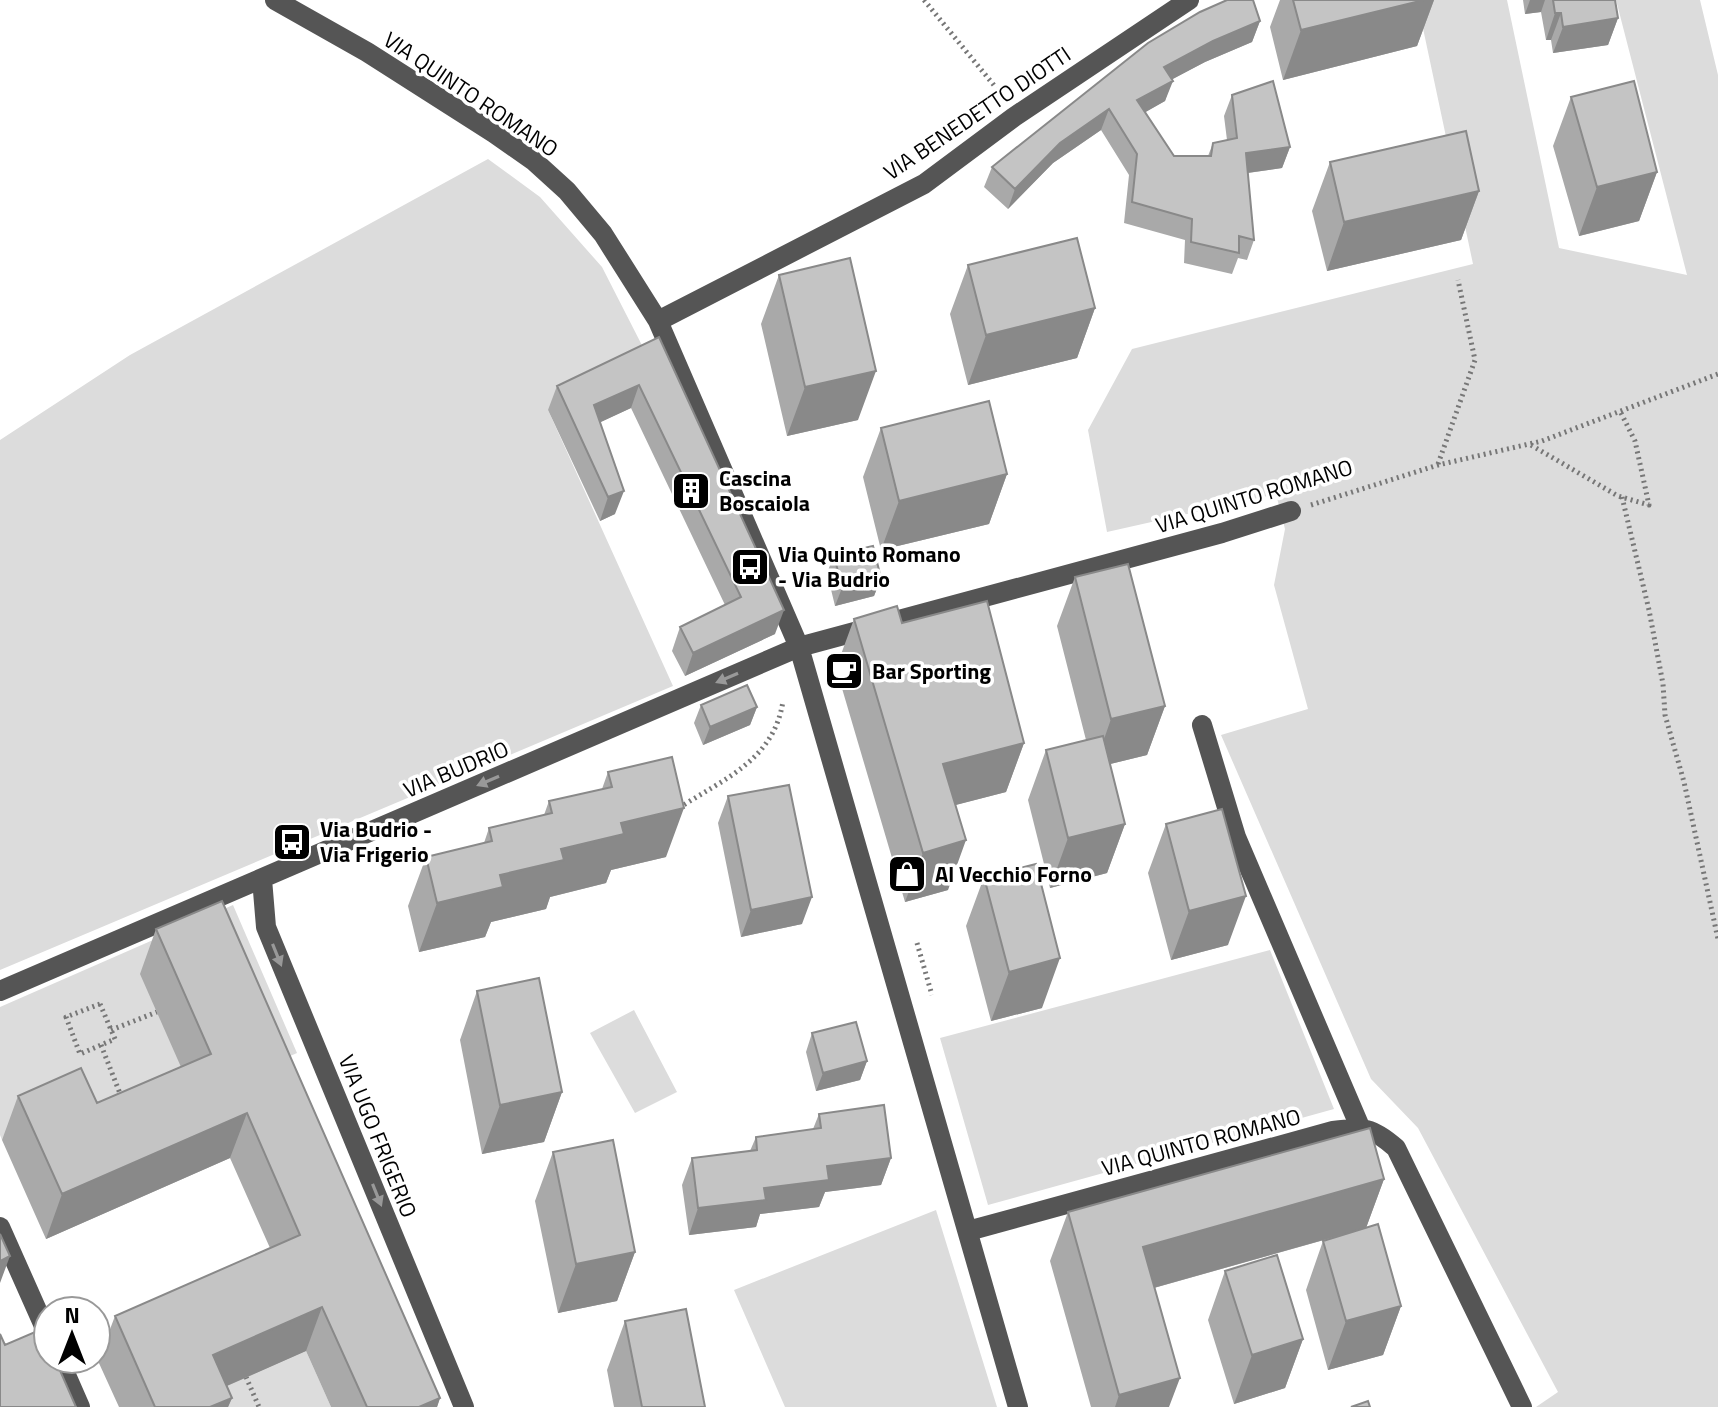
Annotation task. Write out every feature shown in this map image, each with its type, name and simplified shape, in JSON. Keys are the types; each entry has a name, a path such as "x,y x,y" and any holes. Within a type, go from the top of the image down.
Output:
{"street":[{"name":"VIA QUINTO ROMANO","path":"275,0 367,52 534,161 567,191 603,234 658,321 799,647 1018,1407"},
{"name":"VIA BENEDETTO DIOTTI","path":"658,321 924,184 1014,117 1189,0"},
{"name":"VIA QUINTO ROMANO","path":"799,647 1222,533 1291,511"},
{"name":"VIA BUDRIO","path":"0,991 799,647"},
{"path":"1202,725 1236,837 1360,1127 1378,1132 1396,1148 1522,1407"},
{"name":"VIA UGO FRIGERIO","path":"262,879 266,927 464,1407"},
{"name":"VIA QUINTO ROMANO","path":"968,1231 1333,1131 1360,1127"},
{"path":"0,1227 32,1299"},
{"path":"66,1375 80,1407"}],"path":[{"path":"924,0 997,87 1014,117"},
{"path":"1438,465 1475,360 1458,280"},
{"name":"VIA QUINTO ROMANO","path":"1291,511 1438,465 1530,444 1718,374"},
{"path":"1530,444 1622,497 1649,505 1635,441 1620,411"},
{"path":"1622,497 1649,610 1663,684 1665,715 1684,782 1718,939"},
{"path":"679,808 767,746 776,731 783,701"},
{"path":"917,943 932,995"},
{"path":"100,1004 111,1030 115,1039 80,1054 66,1017 100,1004"},
{"path":"111,1030 157,1012"},
{"path":"101,1045 122,1098"},
{"path":"246,1377 259,1407"}],"shaded area":[{"path":"1417,0 1507,0 1559,248 1687,275 1616,0 1700,0 1718,75 1718,1407 1536,1407 1558,1392 1418,1128 1371,1079 1221,735 1308,709 1274,585 1285,529 1276,494 1107,532 1088,430 1132,349 1473,264"},
{"path":"488,159 540,197 602,267 650,361 548,410 673,686 0,970 0,440 130,355"},
{"path":"233,905 297,1053 195,1098 65,1113 2,1140 0,1007"},
{"path":"1270,950 1334,1109 988,1205 940,1038"},
{"path":"634,1010 677,1092 635,1113 590,1033"},
{"path":"936,1210 997,1407 785,1407 734,1290"},
{"path":"306,1351 331,1407 200,1407 197,1399"}],"building":[{"path":"1227,0 1253,0 1260,21 1164,67 1173,81 1137,100 1174,156 1211,156 1213,143 1237,138 1232,95 1273,81 1290,147 1246,153 1254,240 1239,236 1239,253 1191,242 1192,219 1132,202 1137,154 1109,109 1060,143 1015,189 992,167 1148,43"},
{"path":"1293,0 1424,0 1301,30"},
{"path":"1553,0 1615,0 1618,18 1563,27 1561,13 1555,13"},
{"path":"1634,81 1657,172 1597,187 1571,97"},
{"path":"1466,131 1479,191 1344,222 1330,162"},
{"path":"1077,238 1095,308 986,335 968,265"},
{"path":"850,258 876,371 805,387 779,275"},
{"path":"659,337 784,610 693,653 680,627 741,597 639,385 594,405 624,491 608,497 557,386"},
{"path":"989,401 1007,474 899,501 881,428"},
{"path":"873,546 881,578 842,588 834,555"},
{"path":"1128,564 1165,706 1111,719 1075,577"},
{"path":"987,601 1024,743 943,764 966,840 923,853 854,619 897,606 902,623"},
{"path":"747,685 757,707 710,727 701,705"},
{"path":"1103,736 1125,824 1068,838 1046,750"},
{"path":"672,757 684,808 621,823 624,834 561,849 564,860 500,875 503,887 437,903 426,857 492,841 489,828 552,813 549,801 612,787 608,772"},
{"path":"789,785 812,897 751,910 728,796"},
{"path":"1222,809 1246,896 1189,911 1166,824"},
{"path":"1036,864 1060,958 1009,972 984,877"},
{"path":"222,901 440,1398 419,1407 367,1407 322,1307 213,1355 232,1398 210,1407 155,1407 115,1316 300,1235 247,1113 62,1194 18,1096 81,1068 97,1103 211,1054 156,929"},
{"path":"539,978 562,1092 500,1105 477,991"},
{"path":"856,1022 867,1061 823,1073 812,1033"},
{"path":"884,1105 891,1158 827,1166 829,1180 764,1188 766,1200 698,1208 692,1158 757,1150 756,1137 821,1128 819,1114"},
{"path":"1370,1128 1384,1179 1143,1247 1180,1378 1119,1395 1068,1212"},
{"path":"613,1140 635,1252 576,1264 553,1152"},
{"path":"1378,1224 1401,1306 1346,1321 1323,1241"},
{"path":"0,1234 10,1256 0,1261"},
{"path":"1277,1255 1303,1339 1252,1355 1225,1271"},
{"path":"686,1309 705,1407 642,1407 625,1321"},
{"path":"32,1333 32,1375 62,1375 76,1407 0,1407 0,1334 5,1345"},
{"path":"1368,1401 1370,1407 1351,1407"}],"place":[{"name":"Cascina Boscaiola","path":"691,491"},
{"name":"Via Quinto Romano - Via Budrio","path":"750,567"},
{"name":"Bar Sporting","path":"844,671"},
{"name":"Via Budrio - Via Frigerio","path":"292,842"},
{"name":"Al Vecchio Forno","path":"907,874"}]}
